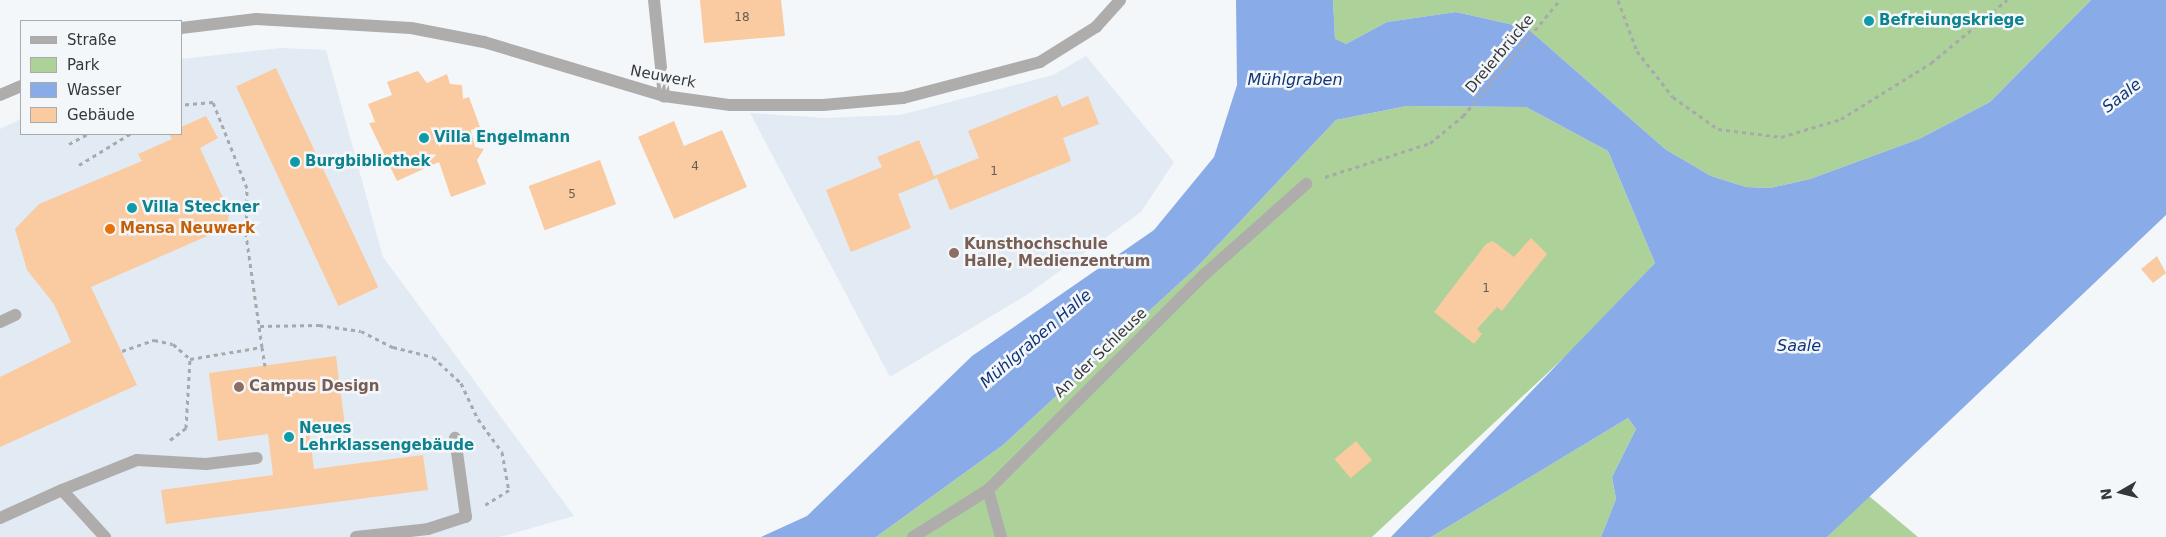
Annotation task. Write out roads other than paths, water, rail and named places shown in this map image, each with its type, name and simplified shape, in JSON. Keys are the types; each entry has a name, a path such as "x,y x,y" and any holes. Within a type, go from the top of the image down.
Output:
{"street":[{"path":"654,0 664,96"},
{"name":"Neuwerk","path":"182,28 256,19 411,28 484,42 664,96 730,105 823,105 903,98 1040,62 1096,26 1120,0"},
{"path":"0,95 20,86"},
{"name":"An der Schleuse","path":"913,537 988,490 1204,275 1306,184"},
{"path":"0,322 15,315"},
{"path":"356,537 428,529 466,517 455,438"},
{"path":"0,518 62,490 137,460 206,464 257,458"},
{"path":"62,490 105,537"},
{"path":"988,490 1001,537"}],"water":[{"name":"Saale","path":"1236,0 1333,0 1335,39 1346,44 1387,22 1456,12 1527,28 1665,149 1711,176 1746,187 1770,188 1810,179 1919,139 1990,102 2091,0 2166,0 2166,215 1827,537 1601,537 1616,499 1612,477 1636,429 1628,418 1431,537 1391,537 1655,263 1608,151 1526,107 1407,106 1336,120 1197,267 1003,445 876,537 761,537 807,516 972,356 1154,230 1214,157 1237,85"}],"place":[{"name":"Befreiungskriege","path":"1869,21"},
{"name":"Villa Engelmann","path":"424,138"},
{"name":"Burgbibliothek","path":"295,162"},
{"name":"Villa Steckner","path":"132,208"},
{"name":"Mensa Neuwerk","path":"110,229"},
{"name":"Kunsthochschule Halle, Medienzentrum","path":"954,253"},
{"name":"Campus Design","path":"239,387"},
{"name":"Neues Lehrklassengebäude","path":"289,437"}],"water label":[{"name":"Mühlgraben","path":"1295,80"},
{"name":"Mühlgraben Halle","path":"1036,339"}]}
